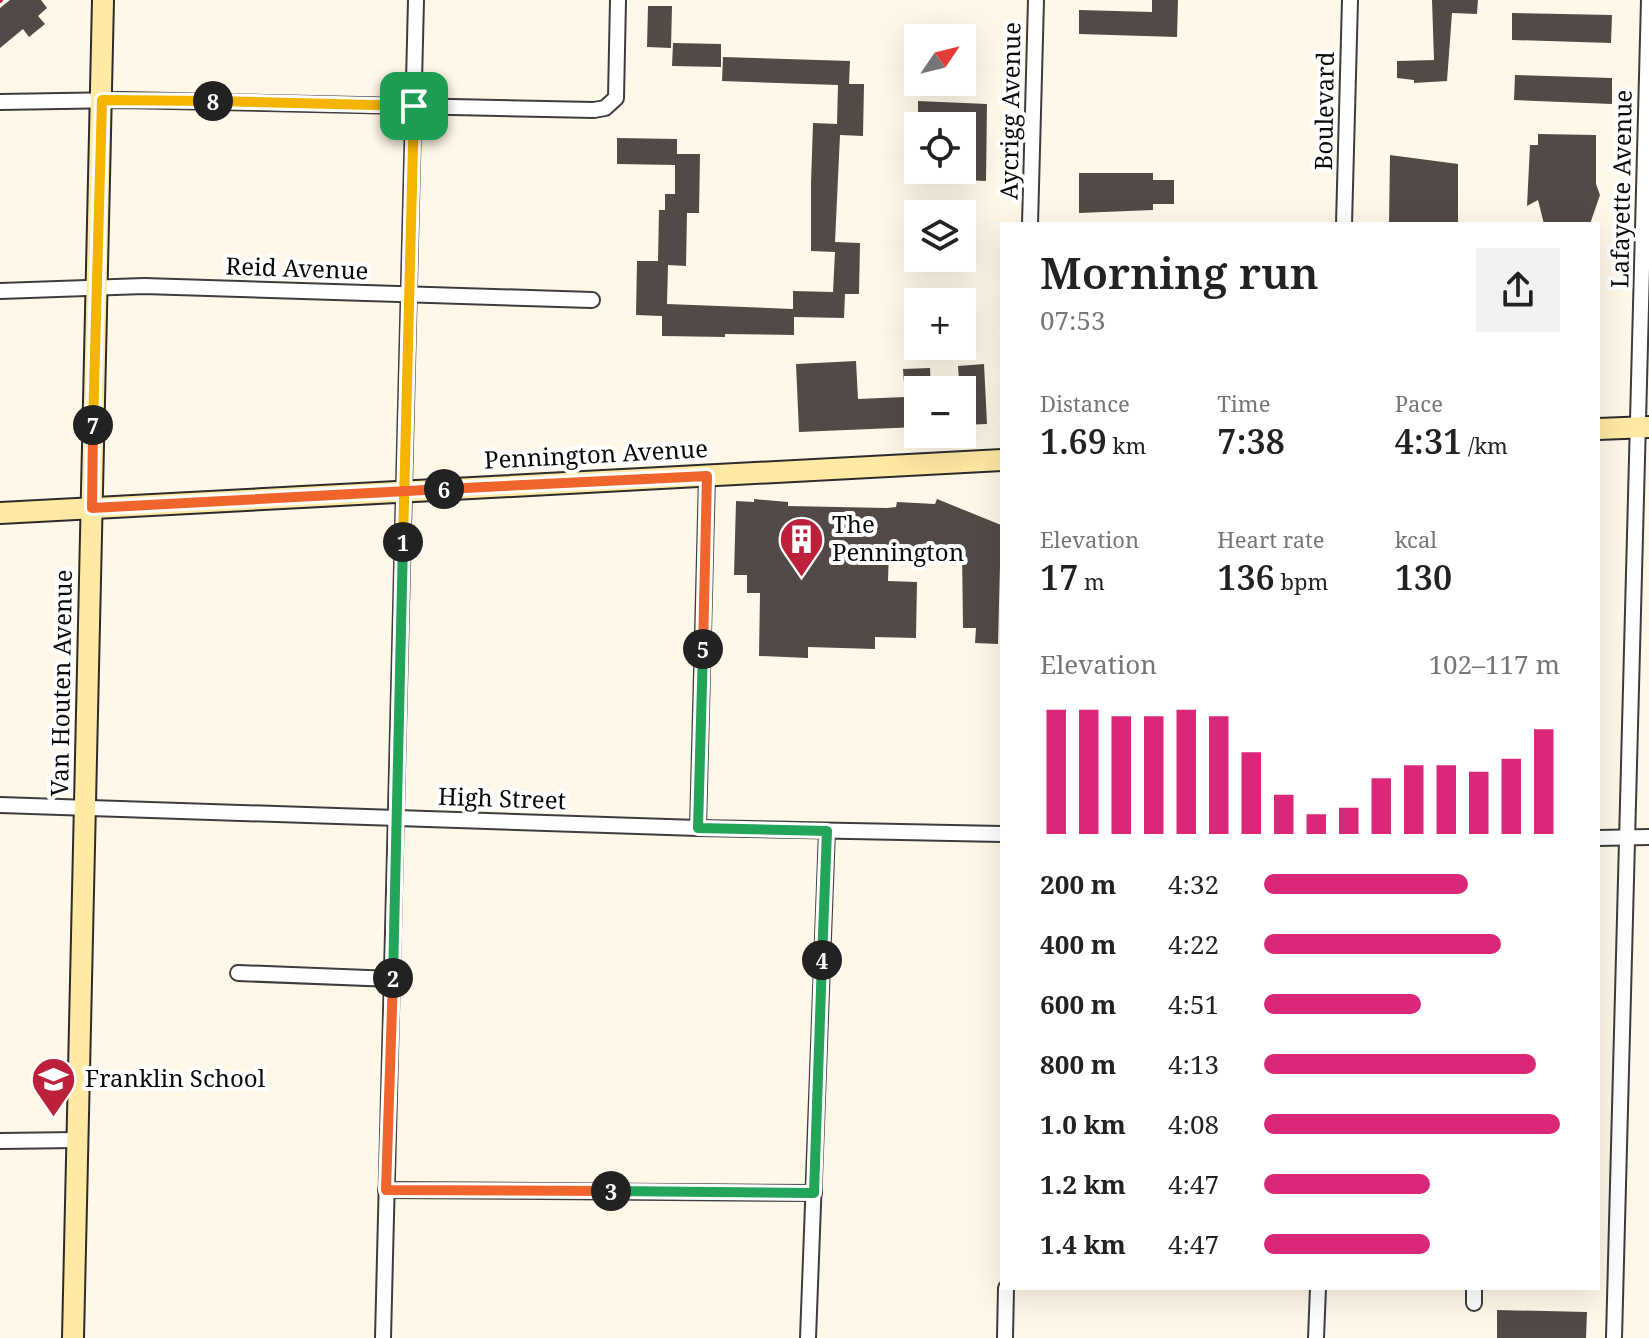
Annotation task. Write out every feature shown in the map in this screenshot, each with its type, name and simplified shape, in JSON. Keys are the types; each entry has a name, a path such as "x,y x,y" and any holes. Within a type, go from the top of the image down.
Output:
{"main road":[{"name":"Van Houten Avenue","path":"73,1338 103,0"},
{"path":"1600,429 1644,427"},
{"name":"Pennington Avenue","path":"0,513 1000,460"}],"street":[{"path":"383,1338 416,0"},
{"path":"0,102 102,100 605,108 616,98 618,0"},
{"name":"Aycrigg Avenue","path":"1030,222 1036,0"},
{"name":"Boulevard","path":"1344,222 1350,0"},
{"name":"Lafayette Avenue","path":"1614,1338 1628,838 1644,427 1649,0"},
{"name":"Reid Avenue","path":"0,291 96,287 592,300"},
{"path":"698,828 707,476"},
{"name":"High Street","path":"0,805 698,828 1000,834"},
{"path":"808,1338 827,831"},
{"path":"1600,838 1649,837"},
{"path":"238,973 393,979"},
{"path":"0,1141 77,1140"},
{"path":"386,1190 814,1193"},
{"path":"1005,1338 1006,1290"},
{"path":"1316,1338 1318,1290"}],"building":[{"path":"10,0 41,0 47,8 38,16 45,24 29,37 23,29 0,48 0,8"},
{"path":"1152,0 1178,0 1177,37 1079,34 1079,10 1152,12"},
{"path":"1432,0 1478,0 1477,14 1452,13 1447,81 1414,83 1414,80 1397,78 1397,61 1434,60"},
{"path":"648,6 672,6 671,48 647,47"},
{"path":"1512,13 1612,15 1611,43 1512,40"},
{"path":"673,43 721,44 721,67 672,66"},
{"path":"723,57 850,61 849,84 864,84 863,136 840,135 835,242 860,243 859,294 845,294 844,318 794,317 794,335 725,334 725,337 662,336 662,316 636,315 637,261 658,261 659,210 665,210 665,194 675,194 675,165 617,164 617,138 677,139 677,154 700,154 699,213 687,213 686,266 668,265 667,304 793,309 793,291 833,292 835,252 811,251 811,183 813,123 837,124 838,85 722,81"},
{"path":"1515,75 1612,78 1612,104 1514,100"},
{"path":"918,101 987,104 986,181 976,181 976,112 918,112"},
{"path":"1538,134 1596,135 1596,184 1600,195 1591,222 1544,222 1538,200 1527,206 1530,145 1538,145"},
{"path":"1390,155 1458,164 1458,222 1389,222"},
{"path":"1079,173 1153,173 1153,180 1174,180 1174,204 1153,204 1153,210 1079,213"},
{"path":"856,361 858,399 904,397 904,428 799,432 796,364"},
{"path":"984,364 987,424 976,424 976,376 959,376 958,366"},
{"path":"930,368 930,376 904,376 904,383 903,369"},
{"name":"The Pennington","path":"754,499 788,502 788,506 887,508 896,507 897,502 935,504 937,499 1000,525 998,644 975,643 976,628 963,628 962,551 889,549 888,581 917,582 916,638 875,637 875,649 808,647 808,658 759,656 760,593 747,593 747,575 734,575 736,501 754,502"},
{"path":"1497,1310 1587,1312 1586,1338 1497,1338"}],"place":[{"name":"The Pennington","path":"801,578"},
{"name":"Franklin School","path":"54,1118"}],"route":[{"path":"414,106 102,100 92,508 300,497 404,491 545,483 707,476 698,828 827,831 814,1193 386,1190 394,934 396,817 404,491 414,106"}]}
